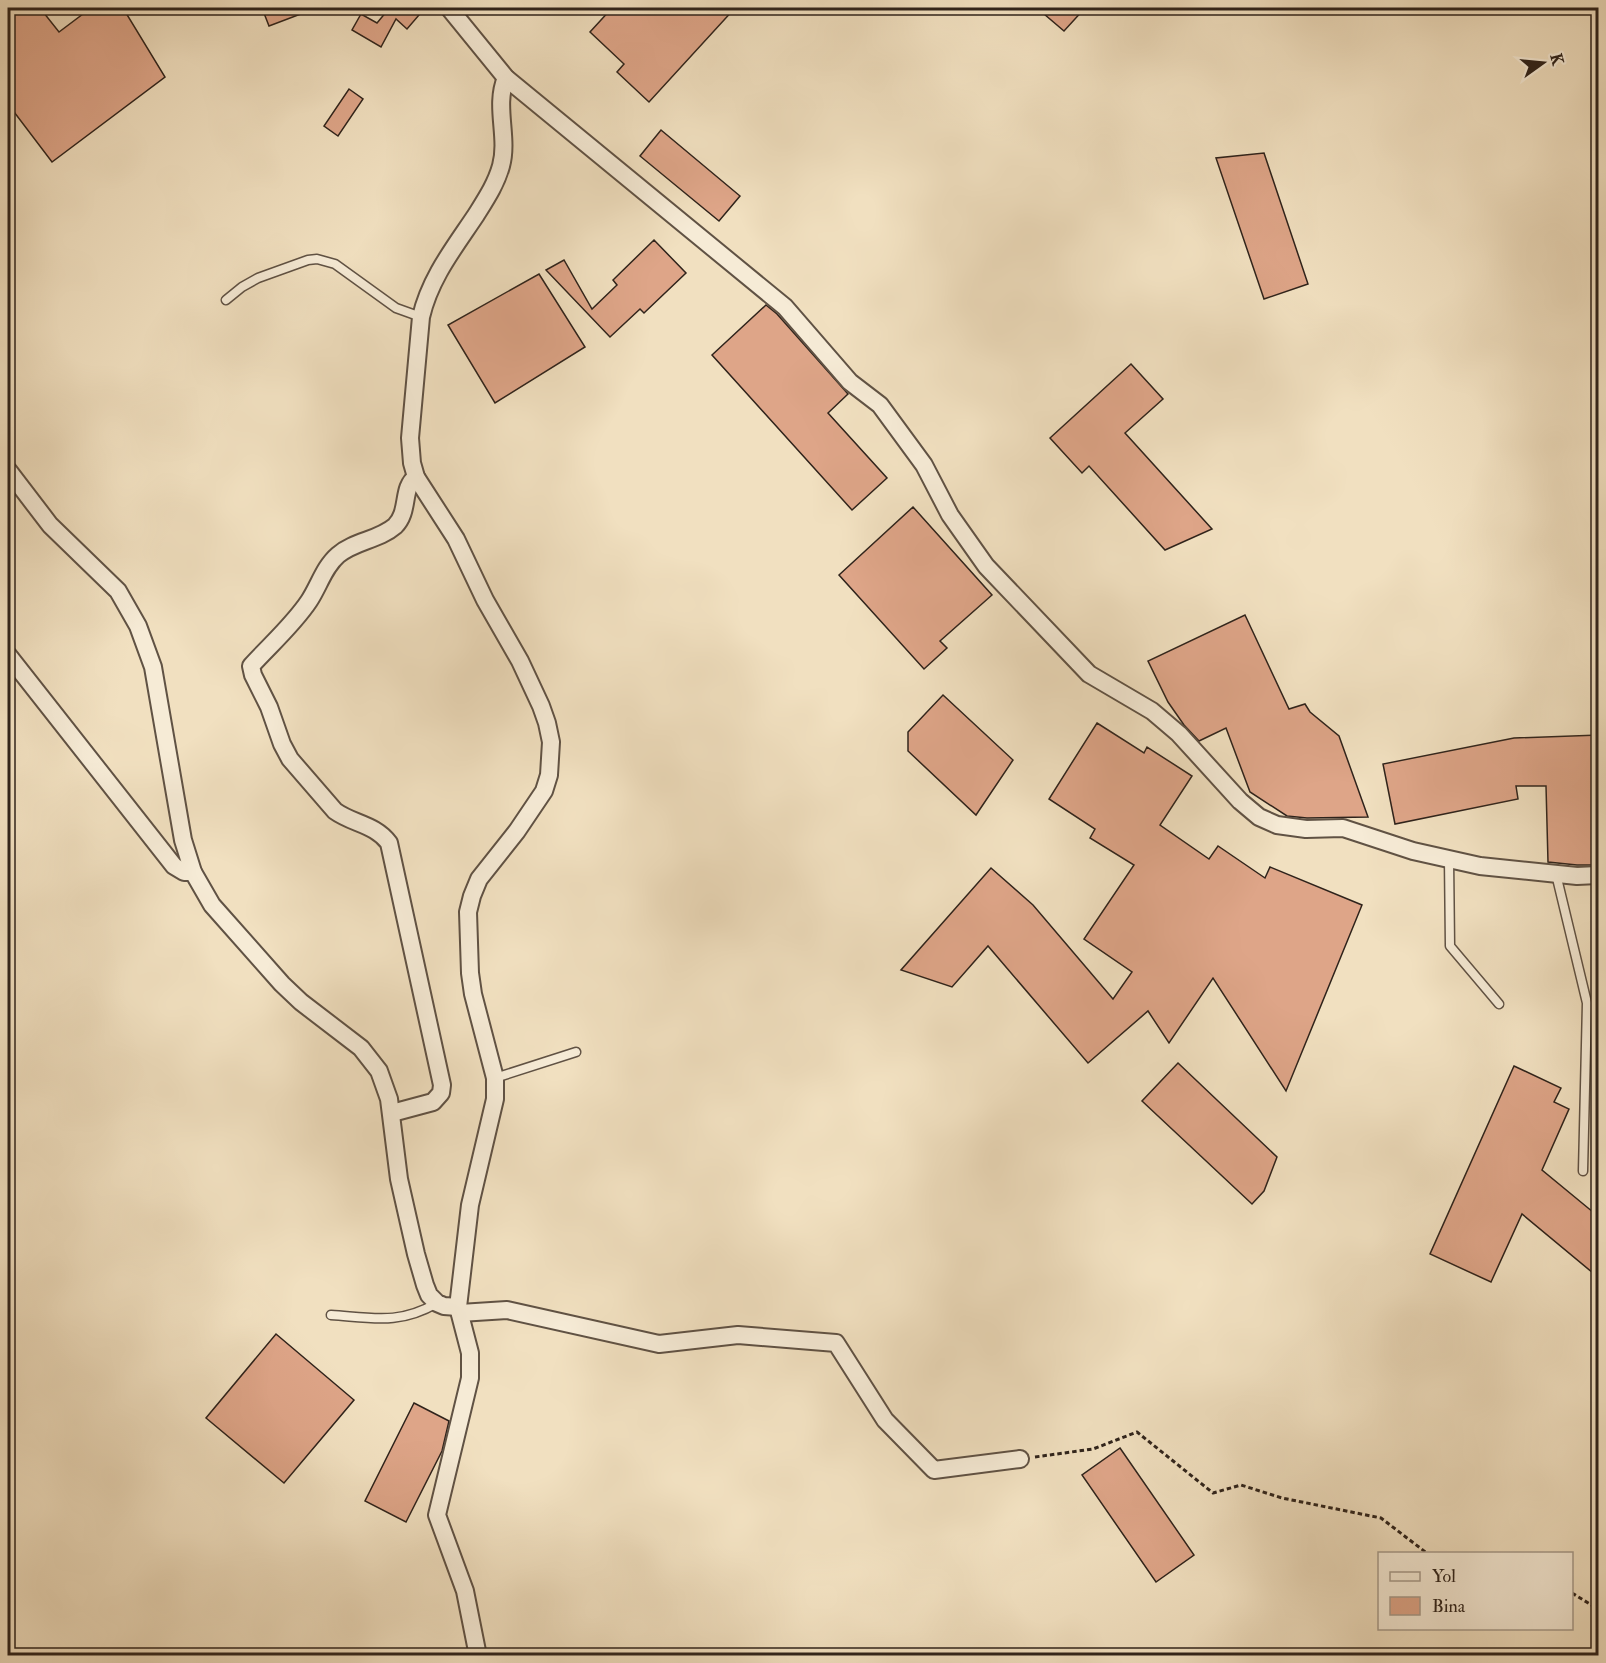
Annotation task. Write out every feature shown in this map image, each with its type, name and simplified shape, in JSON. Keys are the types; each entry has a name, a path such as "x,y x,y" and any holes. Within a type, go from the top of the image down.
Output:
{"street":[{"path":"448,8 506,78 785,307 850,382 880,405 924,465 950,514 986,566 1089,674 1152,711 1179,734 1240,801 1259,817 1277,825 1306,829 1343,828 1413,850 1480,866 1577,876 1599,875"},
{"path":"478,1656 465,1591 437,1515 470,1378 470,1353 459,1310 470,1205 495,1099 495,1078 473,994 468,912 479,879 517,831 544,791 549,775 551,742 541,706 520,661 484,600 456,539 416,477 412,463 410,438 421,317 436,277 497,178 504,148 501,95 506,78"},
{"path":"8,470 50,525 118,591 138,626 153,667 183,840 193,872 212,905 282,984 301,1002 362,1047 379,1071 386,1087 392,1113 399,1179 416,1254 429,1295 437,1303 459,1310 507,1310 659,1344 738,1335 836,1343 885,1420 934,1470 1020,1459"},
{"path":"392,1113 433,1102 441,1093 442,1085 388,843 374,828 334,811 290,759 251,666 298,616 337,556 348,548 394,526 406,509 408,486 410,481 416,477"},
{"path":"8,655 174,866 184,872 193,872"}],"lane":[{"path":"226,300 258,278 298,263 317,259 335,264 396,308 421,317"},
{"path":"1449,859 1450,946 1499,1004"},
{"path":"1556,874 1587,1003 1583,1172"},
{"path":"495,1078 576,1052"},
{"path":"331,1315 391,1319 419,1313 437,1303"}],"path":[{"path":"1020,1459 1093,1449 1137,1432 1213,1493 1240,1485 1282,1498 1381,1518 1425,1552"},
{"path":"1573,1594 1599,1609"}],"building":[{"path":"8,8 40,8 59,32 91,8 123,8 165,77 52,162 8,104"},
{"path":"262,8 314,8 314,9 269,26"},
{"path":"382,8 425,8 407,29 396,19 381,47 352,30 361,14 377,23 387,11"},
{"path":"612,8 735,8 649,102 617,72 624,64 590,32"},
{"path":"1037,8 1085,8 1064,31"},
{"path":"349,89 363,99 338,136 324,126"},
{"path":"661,130 740,196 719,221 640,156"},
{"path":"1264,153 1308,284 1264,299 1216,158"},
{"path":"654,240 686,273 644,313 640,309 610,337 546,270 564,260 592,309 617,285 613,280"},
{"path":"539,274 585,347 495,403 448,325"},
{"path":"766,305 777,314 848,394 828,413 887,478 852,510 712,355"},
{"path":"1131,364 1163,399 1125,433 1212,529 1165,550 1089,466 1082,473 1050,438"},
{"path":"913,507 992,595 940,641 947,648 924,669 839,575"},
{"path":"1245,615 1289,709 1305,704 1310,712 1339,736 1368,817 1287,816 1250,792 1226,728 1199,741 1168,702 1148,661"},
{"path":"943,695 1013,760 976,815 908,751 908,732"},
{"path":"1097,723 1144,753 1147,747 1192,776 1160,825 1209,859 1218,846 1265,878 1270,867 1362,905 1286,1091 1213,978 1169,1043 1148,1011 1088,1063 988,946 952,987 901,970 991,868 1033,905 1113,999 1132,972 1084,939 1134,865 1090,838 1095,829 1049,799"},
{"path":"1599,735 1599,865 1548,862 1546,786 1516,786 1518,799 1395,824 1383,764 1514,738"},
{"path":"1178,1063 1277,1157 1264,1191 1252,1204 1142,1101"},
{"path":"1514,1066 1561,1088 1554,1102 1569,1109 1542,1170 1599,1217 1599,1278 1522,1214 1491,1282 1430,1254"},
{"path":"276,1334 354,1400 284,1483 206,1418"},
{"path":"414,1403 449,1421 442,1451 406,1522 365,1501"},
{"path":"1120,1448 1194,1555 1156,1582 1082,1475"}]}
